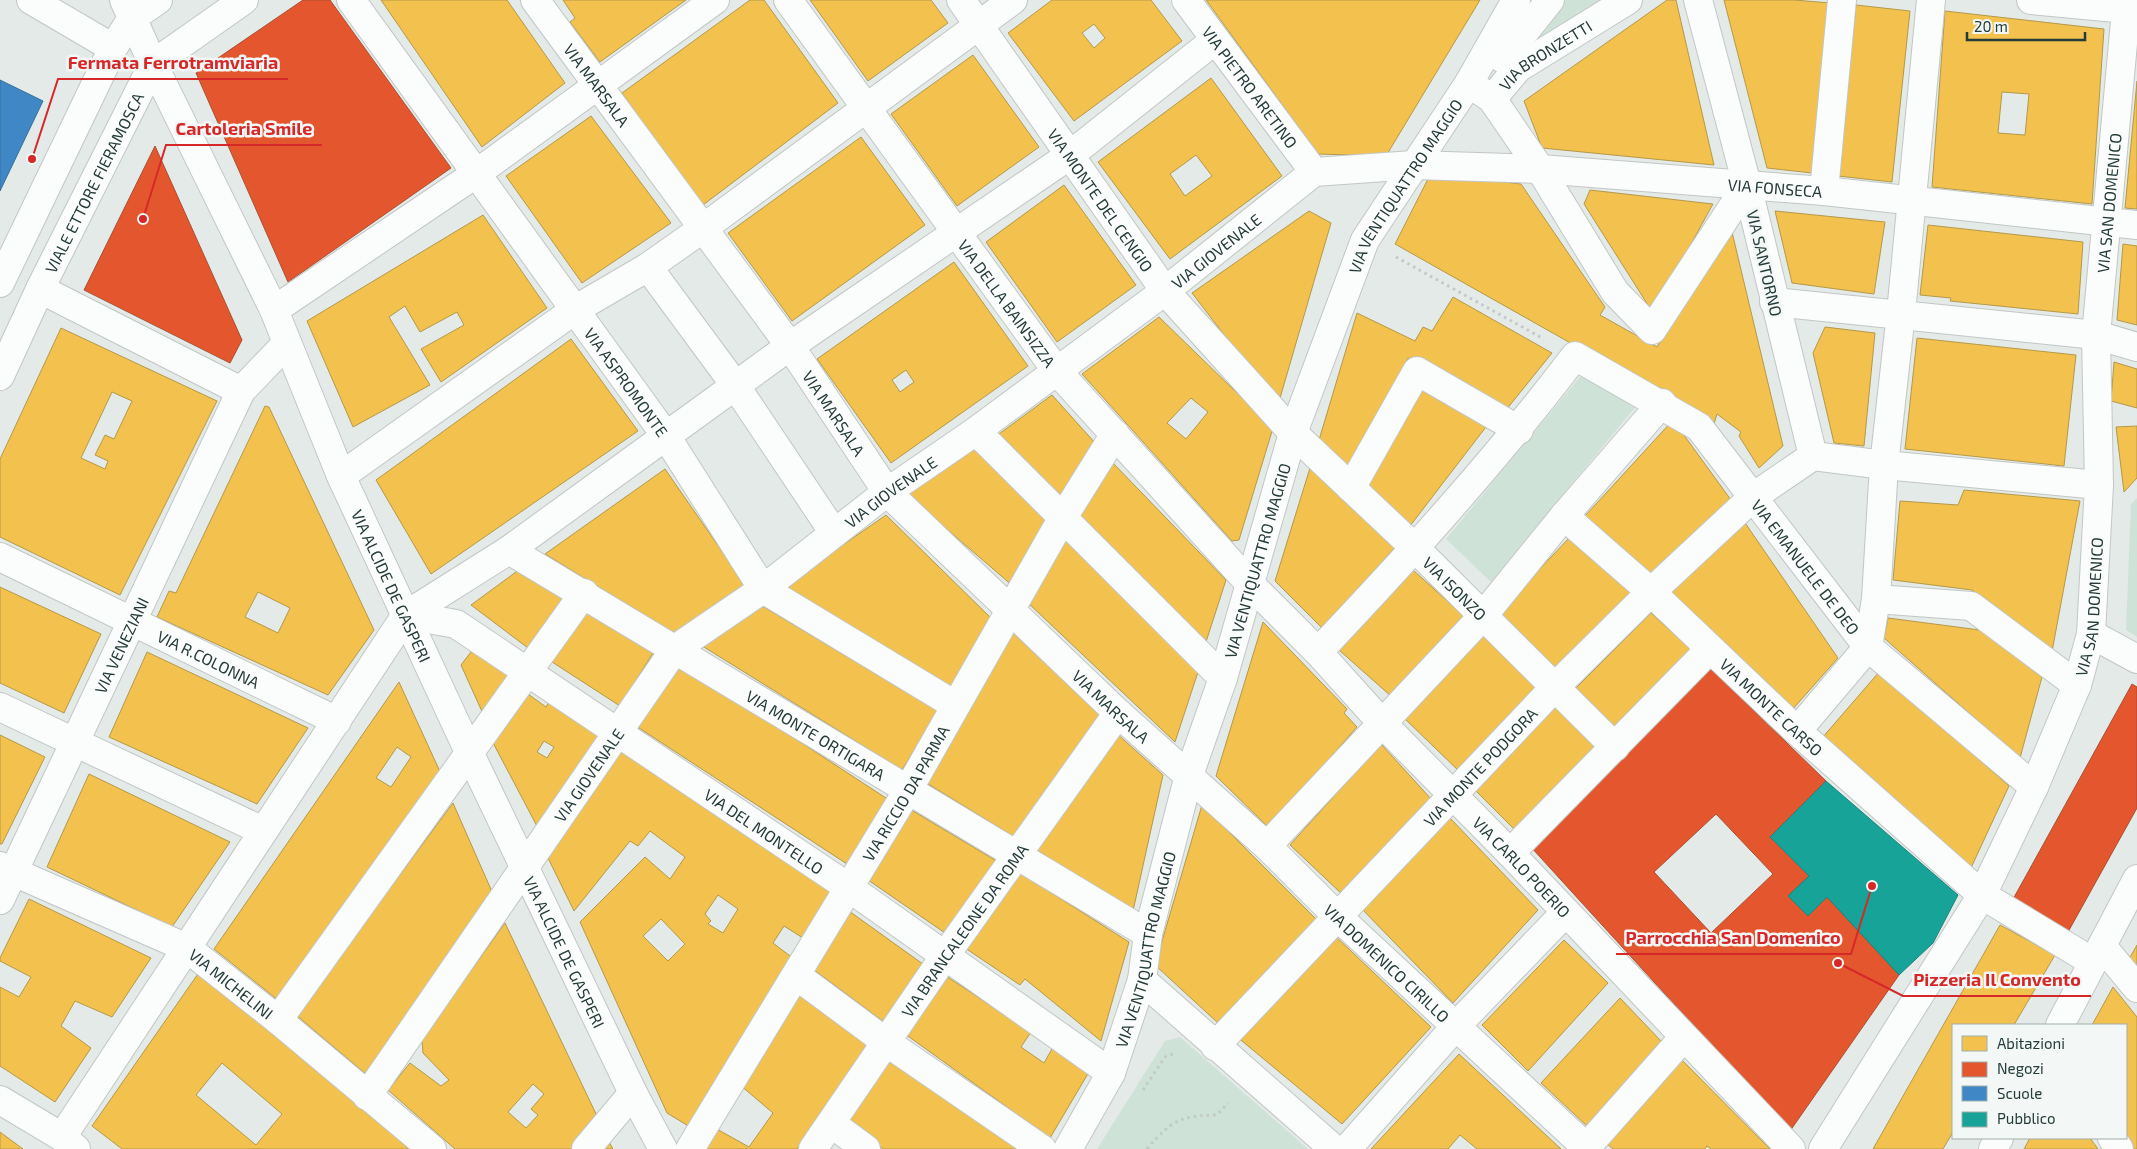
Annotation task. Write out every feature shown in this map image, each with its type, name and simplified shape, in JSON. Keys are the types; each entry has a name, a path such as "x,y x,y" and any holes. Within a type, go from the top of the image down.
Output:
{"street":[{"path":"31,0 113,48"},
{"path":"0,283 113,48 128,9 158,0"},
{"name":"VIALE ETTORE FIERAMOSCA","path":"0,376 40,289 153,64 244,0"},
{"name":"VIA ASPROMONTE","path":"351,0 666,436 763,589 956,704"},
{"name":"VIA MARSALA","path":"535,0 702,230 790,346 887,492 1118,713 1189,775"},
{"path":"274,310 477,173 715,0"},
{"name":"VIA DELLA BAINSIZZA","path":"788,0 1056,370 1251,586"},
{"name":"VIA MONTE DEL CENGIO","path":"961,0 980,24 1165,291 1293,433"},
{"path":"341,476 576,309 648,267 702,230 1013,0"},
{"name":"VIA PIETRO ARETINO","path":"1186,0 1314,172"},
{"name":"VIA VENTIQUATTRO MAGGIO","path":"1068,1149 1111,1073 1142,980 1148,934 1189,775 1223,678 1251,586 1293,433 1365,240 1469,83 1503,60 1516,0"},
{"path":"1503,60 1550,0"},
{"name":"VIA BRONZETTI","path":"1492,99 1503,60 1628,0"},
{"name":"VIA SANTORNO","path":"1698,0 1747,185 1813,456"},
{"path":"1824,191 1842,0"},
{"path":"1796,731 1868,646 1876,599 1884,465 1901,314 1931,0"},
{"path":"2031,0 2130,7"},
{"name":"VIA SAN DOMENICO","path":"1823,1149 1982,895 2034,787 2076,685 2091,634 2099,485 2096,335 2105,222 2130,7"},
{"name":"VIA ALCIDE DE GASPERI","path":"128,9 153,64 274,310 341,476 470,754 663,1149"},
{"path":"0,1100 69,1143 187,948 406,615 509,550 790,346 1070,155 1215,40"},
{"path":"1469,83 1492,99 1540,169 1615,292 1652,330 1747,185"},
{"name":"VIA FONSECA","path":"1314,172 1414,165 1540,169 1824,191 2137,225"},
{"name":"VIA GIOVENALE","path":"367,1096 675,649 763,589 887,492 976,431 1165,291 1314,172"},
{"path":"648,267 735,385 834,534"},
{"path":"40,289 241,391"},
{"path":"1774,302 2096,335 2137,347"},
{"name":"VIA VENEZIANI","path":"0,900 7,869 74,743 241,391 287,343"},
{"path":"1318,652 1416,549 1519,430 1575,356"},
{"name":"VIA EMANUELE DE DEO","path":"1575,356 1662,403 1699,427 1868,646 2034,787"},
{"path":"1351,488 1417,371 1519,430"},
{"path":"1267,846 1482,617 1564,516 1662,403"},
{"path":"976,431 1223,678"},
{"name":"VIA ISONZO","path":"1293,433 1416,549 1482,617 1615,747"},
{"name":"VIA RICCIO DA PARMA","path":"690,1149 797,976 848,887 908,790 1062,519 1115,434"},
{"path":"1753,497 1813,456 1884,465 2099,485"},
{"name":"VIA MONTE PODGORA","path":"1215,1046 1554,688 1651,592 1753,497"},
{"name":"VIA MONTE CARSO","path":"1564,516 1651,592 1796,731 1982,895 2097,954 2137,988"},
{"name":"VIA MONTE ORTIGARA","path":"509,550 584,593 1148,934"},
{"name":"VIA R.COLONNA","path":"0,557 337,721"},
{"name":"VIA CARLO POERIO","path":"1251,586 1318,652 1382,723 1566,912 1683,1038 1791,1149"},
{"path":"278,1020 584,593"},
{"path":"1876,599 1971,606 2076,685"},
{"name":"VIA DEL MONTELLO","path":"406,615 456,624 848,887 944,957 1111,1073"},
{"path":"2091,634 2137,659"},
{"path":"1510,854 1710,650"},
{"path":"0,707 263,830"},
{"name":"VIA BRANCALEONE DA ROMA","path":"813,1149 832,1124 944,957 1018,857 1118,713"},
{"name":"VIA DOMENICO CIRILLO","path":"1189,775 1267,846 1337,916 1587,1149"},
{"name":"VIA MICHELINI","path":"7,869 187,948 278,1020 432,1149"},
{"path":"2061,1024 2137,879"},
{"path":"1347,1149 1456,1026 1566,912"},
{"path":"797,976 886,1042 1042,1149"},
{"path":"1142,980 1334,1149"},
{"path":"1587,1149 1683,1038"},
{"path":"586,1149 634,1093"},
{"path":"832,1124 866,1149"}],"path":[{"path":"1365,240 1575,356"},
{"path":"1138,1099 1165,1057 1178,1052"},
{"path":"1147,1149 1167,1126 1194,1116 1217,1115 1232,1098"}],"green space":[{"path":"1525,0 1600,0 1511,64"},
{"path":"1584,372 1637,405 1491,582 1446,539"},
{"path":"2137,498 2137,637 2126,630 2131,504"},
{"path":"1180,1037 1308,1149 1097,1149 1165,1041"}],"building: Abitazioni":[{"path":"381,0 507,0 565,83 482,147"},
{"path":"563,0 686,0 600,62 570,22 575,18"},
{"path":"750,0 764,0 838,103 699,208 622,93"},
{"path":"810,0 931,0 948,23 868,81"},
{"path":"1052,0 1151,0 1182,41 1074,121 1008,33","holes":["1094,24 1105,38 1094,48 1082,33"]},
{"path":"1206,0 1480,0 1386,156 1318,154"},
{"path":"1667,0 1676,0 1714,165 1542,148 1524,101"},
{"path":"1724,0 1794,0 1831,3 1812,173 1767,168"},
{"path":"1856,5 1910,11 1892,182 1838,176"},
{"path":"1945,11 2104,29 2092,204 1932,187","holes":["2002,92 2029,94 2025,135 1998,133"]},
{"path":"973,55 1039,147 957,206 891,114"},
{"path":"1211,78 1282,176 1170,259 1098,162","holes":["1196,155 1212,176 1185,196 1170,174"]},
{"path":"2137,81 2137,209 2125,208"},
{"path":"591,116 671,223 582,283 506,176"},
{"path":"861,137 925,225 792,321 728,233"},
{"path":"1431,173 1521,184 1605,307 1600,315 1657,347 1725,231 1732,232 1783,446 1759,468 1739,436 1741,432 1717,414 1714,424 1395,244"},
{"path":"1064,185 1136,285 1057,342 986,242"},
{"path":"1590,190 1713,204 1653,313 1584,204"},
{"path":"1309,211 1331,223 1278,405 1192,293"},
{"path":"1775,211 1885,222 1874,294 1792,283"},
{"path":"483,215 547,308 441,382 421,349 464,325 457,312 420,332 405,306 389,317 430,385 353,427 307,321"},
{"path":"1928,225 2083,242 2078,314 1950,301 1951,298 1920,295"},
{"path":"2123,244 2137,246 2137,325 2117,320"},
{"path":"954,262 1028,366 891,463 817,359","holes":["906,370 914,382 900,392 892,380"]},
{"path":"1453,297 1552,353 1506,410 1408,358 1351,470 1319,440 1357,313 1415,341 1423,327 1432,331"},
{"path":"1159,317 1273,428 1239,540 1232,541 1082,374","holes":["1191,398 1208,412 1186,439 1167,423"]},
{"path":"1825,327 1875,333 1864,446 1834,443 1813,353"},
{"path":"61,328 217,401 120,595 0,537 0,459","holes":["112,392 132,401 114,439 105,435 95,455 108,461 105,469 81,458"]},
{"path":"1917,338 2076,355 2064,466 1905,449"},
{"path":"571,339 638,431 431,574 376,480"},
{"path":"2114,362 2137,369 2137,408 2111,401"},
{"path":"1420,383 1489,423 1410,526 1361,484"},
{"path":"1052,395 1096,444 1060,503 995,437"},
{"path":"265,406 269,407 374,630 328,695 157,617 169,591 176,593","holes":["258,592 290,608 278,633 245,617"]},
{"path":"1673,420 1731,500 1653,578 1585,516"},
{"path":"2137,426 2137,478 2124,492 2116,427"},
{"path":"975,449 1051,524 1014,587 906,494"},
{"path":"1111,461 1226,580 1204,648 1074,521"},
{"path":"1310,468 1397,545 1323,629 1275,581"},
{"path":"665,469 746,586 675,634 545,554"},
{"path":"1964,490 2080,501 2051,657 1972,590 1893,580 1900,501 1958,505"},
{"path":"886,515 993,620 949,693 781,588"},
{"path":"1741,517 1838,658 1792,710 1671,592"},
{"path":"1063,533 1198,672 1175,742 1026,601"},
{"path":"1572,535 1636,595 1557,674 1495,616"},
{"path":"520,569 570,600 532,651 471,605"},
{"path":"1413,570 1465,617 1392,697 1339,650"},
{"path":"0,587 101,634 64,713 0,683"},
{"path":"759,604 938,711 902,770 699,644"},
{"path":"584,610 653,653 620,706 549,660"},
{"path":"1651,613 1695,653 1619,733 1574,690"},
{"path":"1888,618 1980,630 2042,677 2020,758 1884,638"},
{"path":"1263,622 1347,709 1344,713 1357,727 1269,828 1216,776"},
{"path":"1012,632 1103,716 1019,840 925,782"},
{"path":"1483,634 1541,691 1462,774 1403,717"},
{"path":"474,648 511,678 484,716 461,665"},
{"path":"147,652 308,728 257,804 109,737"},
{"path":"678,662 889,800 847,864 636,726"},
{"path":"1880,671 2009,786 1970,870 1822,738"},
{"path":"399,682 442,776 279,1001 214,949","holes":["397,747 411,757 391,787 376,778"]},
{"path":"524,691 546,707 551,699 600,736 539,830 491,739","holes":["544,741 554,747 547,758 537,752"]},
{"path":"1556,706 1600,750 1518,833 1474,789"},
{"path":"1115,732 1163,775 1133,911 1035,849"},
{"path":"0,735 45,757 2,844 0,844"},
{"path":"1381,744 1433,801 1344,896 1290,845"},
{"path":"619,750 831,892 806,940 784,926 773,943 794,959 690,1127 667,1113 580,922 645,857 670,879 685,857 650,831 638,846 630,841 574,911 548,858","holes":["718,895 738,909 723,933 708,924 711,921 705,914","661,919 685,944 668,961 643,936"]},
{"path":"89,774 230,842 172,927 47,867"},
{"path":"453,803 493,894 367,1075 296,1015"},
{"path":"1202,805 1316,919 1219,1024 1155,965"},
{"path":"908,808 1000,863 948,935 868,880"},
{"path":"1449,817 1538,910 1453,1003 1361,908"},
{"path":"1017,871 1129,942 1101,1041 1025,979 1020,985 965,948"},
{"path":"29,899 151,958 112,1017 75,1001 61,1026 91,1048 55,1102 0,1066 0,987 19,997 31,977 0,961 0,958"},
{"path":"849,911 927,967 888,1025 810,967"},
{"path":"505,923 597,1116 571,1149 455,1149 388,1090 410,1063 441,1086 449,1080 423,1053 422,1039","holes":["533,1084 544,1094 531,1109 538,1115 526,1128 508,1112"]},
{"path":"2000,925 2055,955 2015,1024 1952,1024 1952,1134 1943,1149 1873,1149"},
{"path":"1333,934 1431,1027 1342,1124 1236,1036"},
{"path":"1564,940 1608,983 1528,1071 1482,1025"},
{"path":"2137,945 2137,973 2128,961"},
{"path":"200,971 413,1149 122,1149 92,1126","holes":["222,1063 282,1114 256,1145 196,1095"]},
{"path":"943,974 1031,1032 1021,1047 1044,1063 1053,1047 1089,1072 1050,1138 905,1034"},
{"path":"2113,987 2137,1017 2137,1149 2127,1149 2126,1139 2127,1024 2093,1024"},
{"path":"797,993 873,1044 797,1149 702,1149 715,1128 749,1147 773,1113 740,1085"},
{"path":"1620,998 1662,1042 1588,1127 1541,1083"},
{"path":"1459,1054 1561,1149 1477,1149 1460,1135 1448,1149 1371,1149"},
{"path":"889,1056 1020,1149 883,1149 844,1122"},
{"path":"1681,1059 1770,1149 1711,1149 1707,1146 1705,1149 1613,1149 1606,1143"},
{"path":"0,1132 23,1149 0,1149"},
{"path":"2029,1139 2091,1139 2098,1149 2024,1149"},
{"path":"609,1142 613,1149 604,1149"}],"building: Negozi":[{"path":"303,0 330,0 451,168 288,282 196,73"},
{"path":"155,146 242,340 230,363 84,290"},
{"path":"1708,666 1826,781 1770,837 1809,876 1788,896 1808,916 1827,897 1899,975 1790,1131 1530,846","holes":["1716,814 1773,874 1711,933 1654,872"]},
{"path":"2132,684 2137,687 2137,808 2068,932 2012,901"}],"building: Scuole":[{"path":"0,80 43,101 0,191"}],"building: Pubblico":[{"path":"1826,781 1958,895 1933,943 1899,975 1827,897 1808,916 1788,896 1809,876 1770,837"}],"place":[{"name":"Fermata Ferrotramviaria","path":"32,159"},
{"name":"Cartoleria Smile","path":"143,219"},
{"name":"Parrocchia San Domenico","path":"1872,886"},
{"name":"Pizzeria Il Convento","path":"1838,963"}]}
